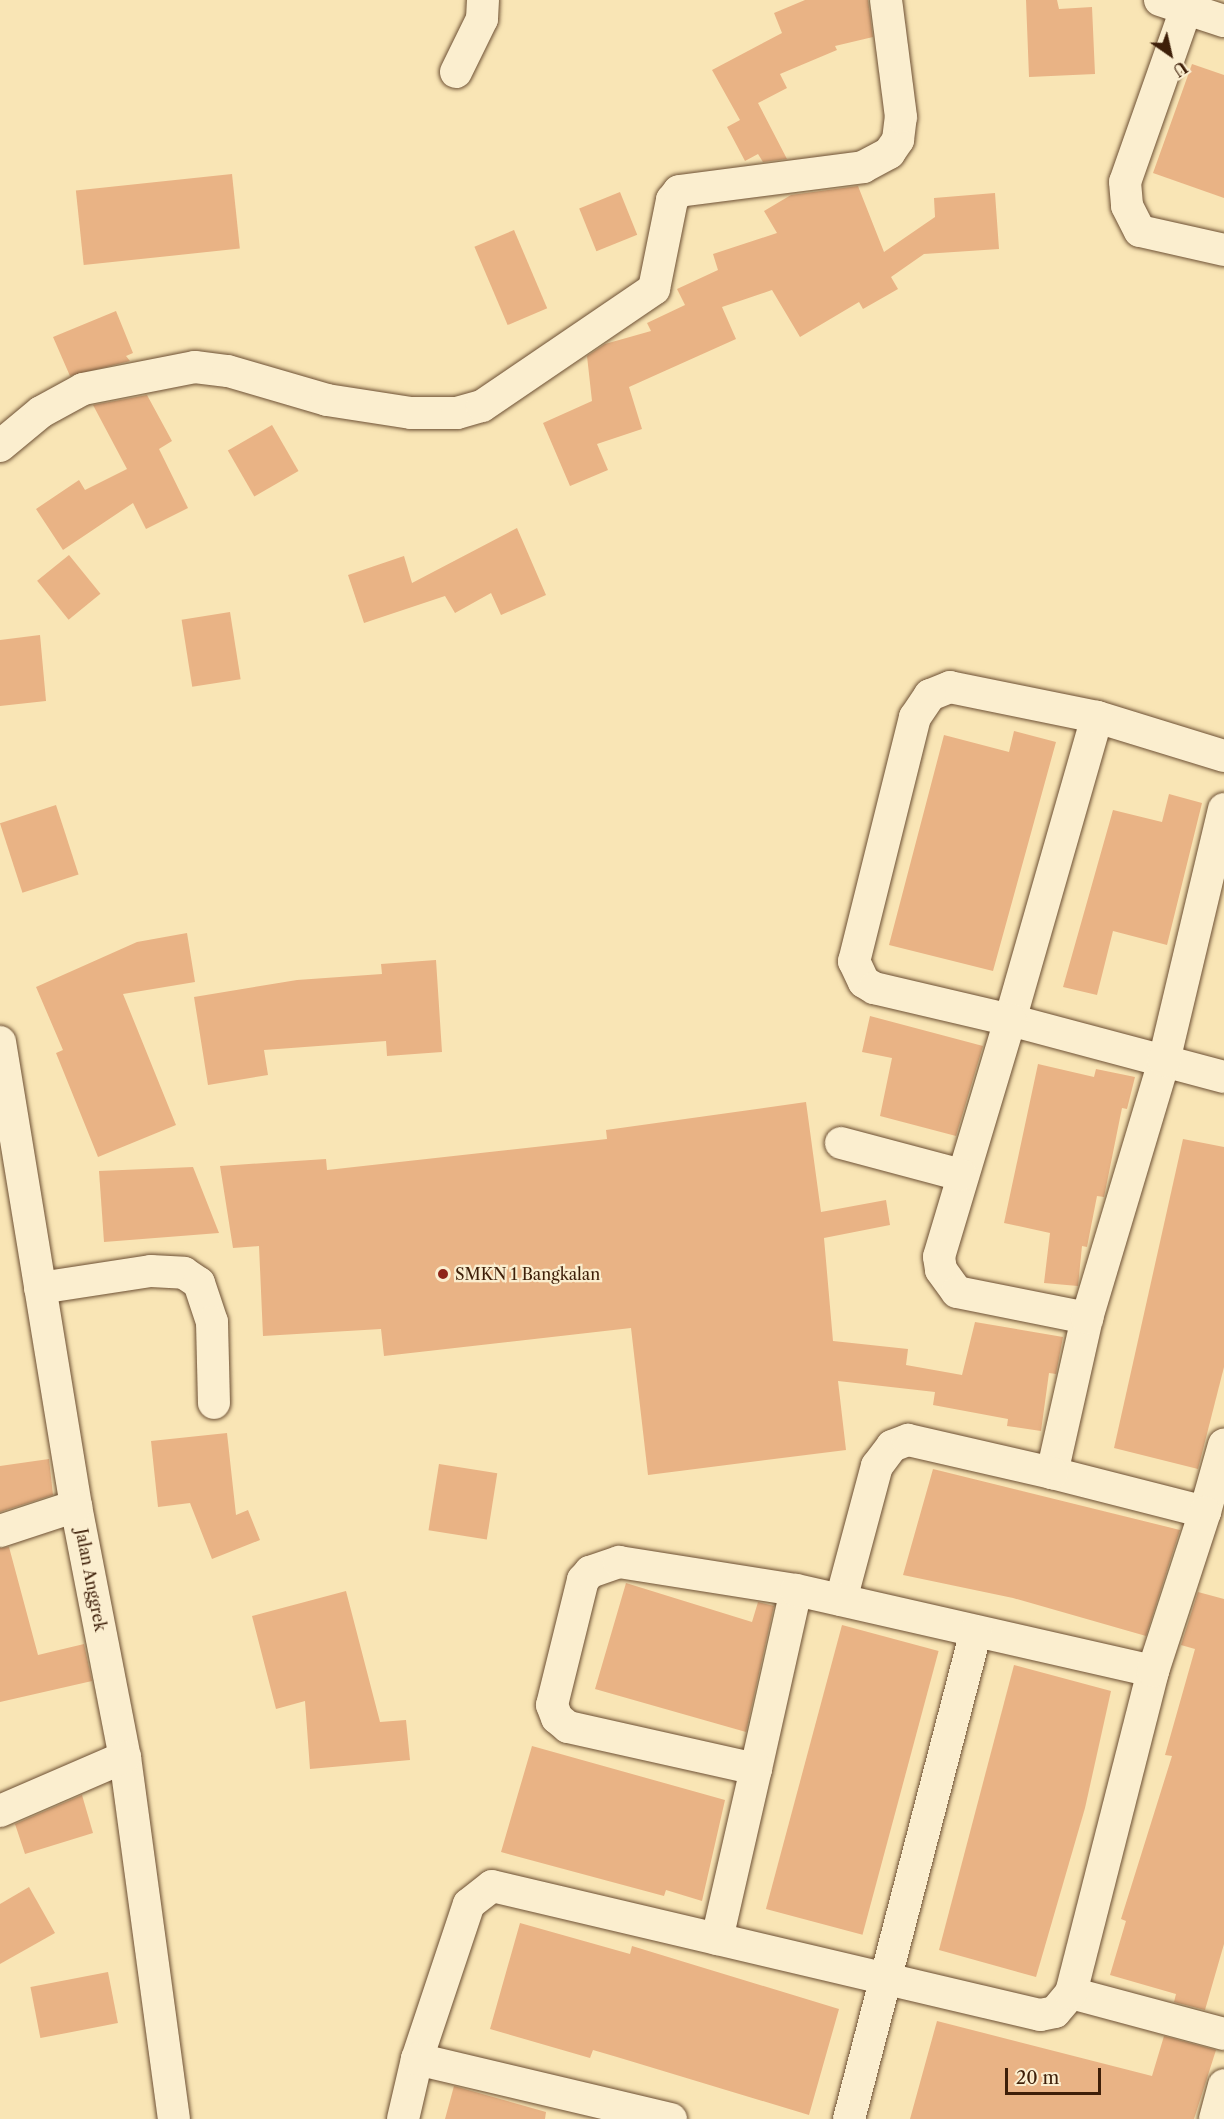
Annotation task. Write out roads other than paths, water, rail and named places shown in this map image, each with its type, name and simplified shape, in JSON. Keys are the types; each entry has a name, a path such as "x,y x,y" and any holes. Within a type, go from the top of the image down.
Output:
{"street":[{"path":"456,72 482,19 483,0"},
{"path":"0,446 41,412 83,389 195,368 228,370 327,400 411,412 457,413 482,406 654,289 672,200 679,191 863,167 889,153 898,140 901,117 886,0"},
{"path":"1224,21 1173,4 1125,182 1127,206 1140,231 1224,250"},
{"path":"1224,756 1097,717 950,687 930,695 915,717 854,947 857,972 874,988 1010,1020 1224,1077"},
{"path":"1087,1318 969,1297 947,1281 939,1257 961,1175 1010,1020 1097,717"},
{"path":"1052,1473 1087,1318 1164,1061 1224,809"},
{"name":"Jalan Anggrek","path":"0,1042 7,1126 40,1288 76,1506 126,1757 174,2119"},
{"path":"841,1143 961,1175"},
{"path":"40,1288 151,1271 184,1273 199,1283 212,1322 214,1403"},
{"path":"841,1600 878,1466 892,1446 908,1440 1052,1473 1205,1512"},
{"path":"403,2119 417,2059 470,1904 484,1889 500,1886 1040,2015 1056,2012 1071,1993 1153,1671 1205,1512 1224,1445"},
{"path":"0,1531 76,1506"},
{"path":"756,1769 568,1727 552,1705 582,1580 599,1566 620,1562 796,1590 1153,1671"},
{"path":"717,1939 796,1590"},
{"path":"849,2119 976,1631"},
{"path":"0,1811 126,1757"},
{"path":"1071,1993 1224,2034"},
{"path":"417,2059 671,2119"},
{"path":"1215,2119 1224,2085"}],"place":[{"name":"SMKN 1 Bangkalan","path":"443,1274"}]}
